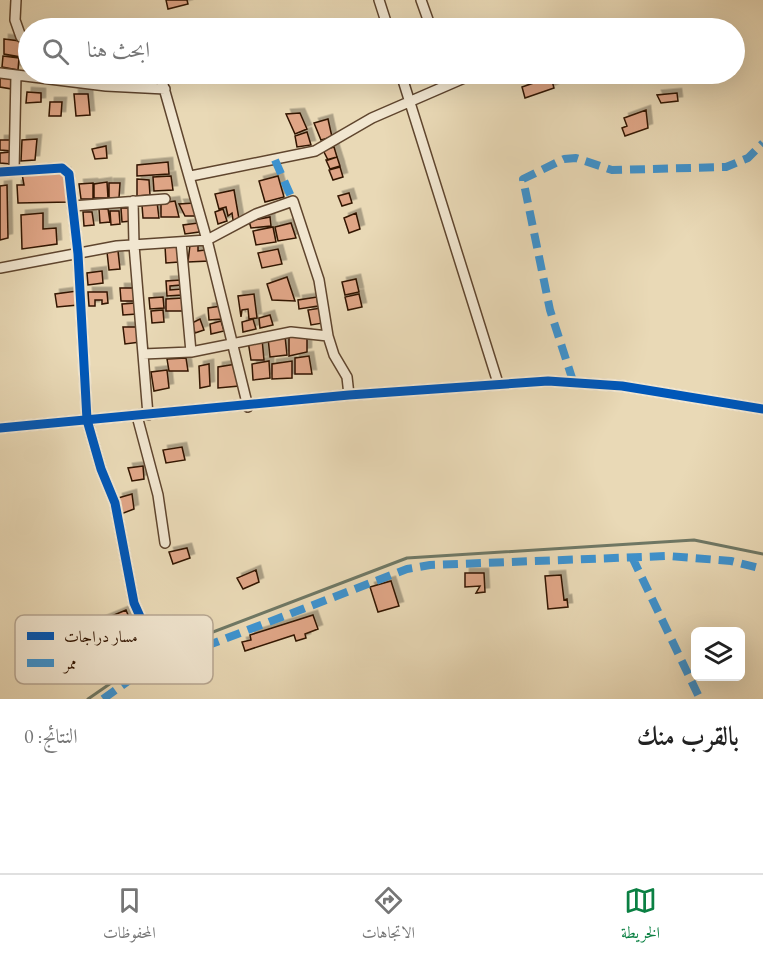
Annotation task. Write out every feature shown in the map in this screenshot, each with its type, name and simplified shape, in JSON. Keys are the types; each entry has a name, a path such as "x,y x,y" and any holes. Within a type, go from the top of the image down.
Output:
{"street":[{"path":"16,0 18,32"},
{"path":"379,0 384,18"},
{"path":"421,0 427,18"},
{"path":"0,73 16,75 14,171"},
{"path":"90,84 165,89"},
{"path":"163,84 191,176 234,342 248,407"},
{"path":"405,84 498,383"},
{"path":"191,176 315,151 326,147 358,125 450,84"},
{"path":"0,172 62,168 67,171 78,254 87,420 101,469 115,503 134,603 139,615"},
{"path":"73,206 165,199"},
{"path":"133,201 134,245 148,415"},
{"path":"1,266 134,245 207,240 256,214 292,201 319,280 328,336 334,355 347,377 349,395"},
{"path":"181,242 191,352"},
{"path":"143,354 191,352 291,332 328,336"},
{"path":"0,428 498,383 583,382 763,409"},
{"path":"137,416 158,495 165,543"}],"building":[{"path":"166,0 187,0 188,4 168,9"},
{"path":"4,39 18,41 18,56 4,54"},
{"path":"3,56 18,58 18,70 2,67"},
{"path":"0,76 12,77 12,89 0,87"},
{"path":"531,84 553,84 554,88 525,98 522,87"},
{"path":"27,92 41,93 41,102 26,103"},
{"path":"677,93 678,101 661,103 657,95"},
{"path":"74,94 88,94 90,115 76,116"},
{"path":"50,102 62,102 61,116 49,116"},
{"path":"646,110 648,128 625,136 622,128 627,126 624,118"},
{"path":"300,113 307,129 295,134 286,114"},
{"path":"328,119 332,137 321,140 314,123"},
{"path":"307,132 311,145 297,147 295,136"},
{"path":"37,139 35,160 21,161 22,140"},
{"path":"0,140 12,140 13,151 0,150"},
{"path":"106,146 107,158 95,159 92,149"},
{"path":"334,147 337,157 328,160 323,150"},
{"path":"11,152 11,164 0,163 0,153"},
{"path":"337,157 340,166 330,169 326,160"},
{"path":"168,162 169,174 137,176 137,165"},
{"path":"340,167 343,177 333,180 329,170"},
{"path":"66,172 70,202 18,203 17,185 24,185 22,174"},
{"path":"171,176 173,190 154,191 153,177"},
{"path":"278,176 284,197 265,202 259,181"},
{"path":"137,179 149,180 150,195 137,196"},
{"path":"107,182 108,198 94,198 94,184"},
{"path":"93,183 93,199 81,199 79,184"},
{"path":"109,183 120,183 119,198 109,198"},
{"path":"7,185 8,238 0,240 0,186"},
{"path":"234,190 239,219 233,220 232,213 228,216 226,207 219,209 215,194"},
{"path":"349,193 352,203 342,206 338,196"},
{"path":"175,201 179,217 161,217 161,203"},
{"path":"157,202 159,218 143,218 142,205"},
{"path":"194,203 197,216 185,216 179,204"},
{"path":"121,208 130,208 131,221 122,222"},
{"path":"99,209 108,209 110,222 100,223"},
{"path":"223,209 227,221 218,224 215,212"},
{"path":"110,211 119,211 120,224 111,225"},
{"path":"83,212 92,212 94,225 84,226"},
{"path":"43,213 43,229 56,228 57,244 22,249 21,215"},
{"path":"356,213 360,229 349,233 344,218"},
{"path":"270,217 271,226 251,228 249,221"},
{"path":"198,223 199,232 185,234 183,225"},
{"path":"291,223 296,238 278,241 275,227"},
{"path":"273,227 276,242 256,245 253,231"},
{"path":"198,244 198,251 205,250 209,261 188,262 190,245"},
{"path":"165,246 178,246 179,262 166,263"},
{"path":"278,249 282,264 262,268 258,253"},
{"path":"118,251 120,269 109,270 107,252"},
{"path":"102,271 103,283 88,285 87,273"},
{"path":"287,277 295,301 272,300 267,284"},
{"path":"356,279 359,292 345,295 342,282"},
{"path":"181,280 181,285 170,286 170,290 182,289 182,295 167,296 166,281"},
{"path":"120,288 134,288 135,301 121,301"},
{"path":"77,291 78,305 57,307 55,294"},
{"path":"88,292 107,292 108,303 102,304 102,300 95,300 95,306 89,306"},
{"path":"254,294 257,318 249,319 248,309 242,310 241,317 238,296"},
{"path":"359,294 362,307 348,310 345,297"},
{"path":"163,297 164,308 150,309 149,298"},
{"path":"317,297 318,306 299,309 298,300"},
{"path":"183,298 183,311 166,311 166,299"},
{"path":"136,303 137,314 123,315 122,304"},
{"path":"221,306 222,319 209,320 208,308"},
{"path":"321,308 323,323 311,325 308,310"},
{"path":"163,310 164,322 152,323 151,311"},
{"path":"270,315 273,325 260,328 259,318"},
{"path":"200,319 204,330 195,333 192,323"},
{"path":"253,319 256,329 243,332 242,322"},
{"path":"221,321 224,331 211,334 210,324"},
{"path":"123,327 141,327 140,342 125,344"},
{"path":"307,333 307,352 289,356 289,335"},
{"path":"285,336 287,355 270,357 268,338"},
{"path":"262,339 264,360 251,360 248,341"},
{"path":"309,356 312,374 295,374 295,358"},
{"path":"186,358 188,371 169,371 167,359"},
{"path":"269,361 270,378 253,380 252,364"},
{"path":"292,361 292,378 272,379 272,364"},
{"path":"209,364 210,386 200,388 199,366"},
{"path":"236,364 239,386 218,388 218,367"},
{"path":"167,370 169,388 154,391 151,372"},
{"path":"182,447 185,460 166,463 163,450"},
{"path":"143,466 144,479 132,481 128,468"},
{"path":"132,494 134,509 121,514 118,498"},
{"path":"187,548 190,558 173,564 169,552"},
{"path":"256,570 259,582 243,589 237,578"},
{"path":"465,573 484,573 485,592 476,593 480,586 465,587"},
{"path":"561,575 564,600 567,599 568,607 548,609 545,576"},
{"path":"391,581 399,606 378,612 370,587"},
{"path":"126,610 128,615 114,615"},
{"path":"313,615 318,629 305,634 306,638 296,641 294,635 245,651 242,642 251,640 250,635"}],"waterway":[{"path":"213,632 407,558 694,540 763,554"},
{"path":"88,699 110,684"}],"marked path":[{"path":"573,381 550,310 523,179 564,159 576,158 612,170 726,167 748,158 763,143"},
{"path":"275,160 293,201"},
{"path":"213,643 407,569 430,565 668,556 731,561 763,569"},
{"path":"632,557 700,699"},
{"path":"103,699 124,684"}],"cycle path":[{"path":"0,172 62,168 69,174 78,254 87,420 101,469 115,503 134,603 139,615"},
{"path":"0,428 349,395 548,381 622,386 763,409"}]}
